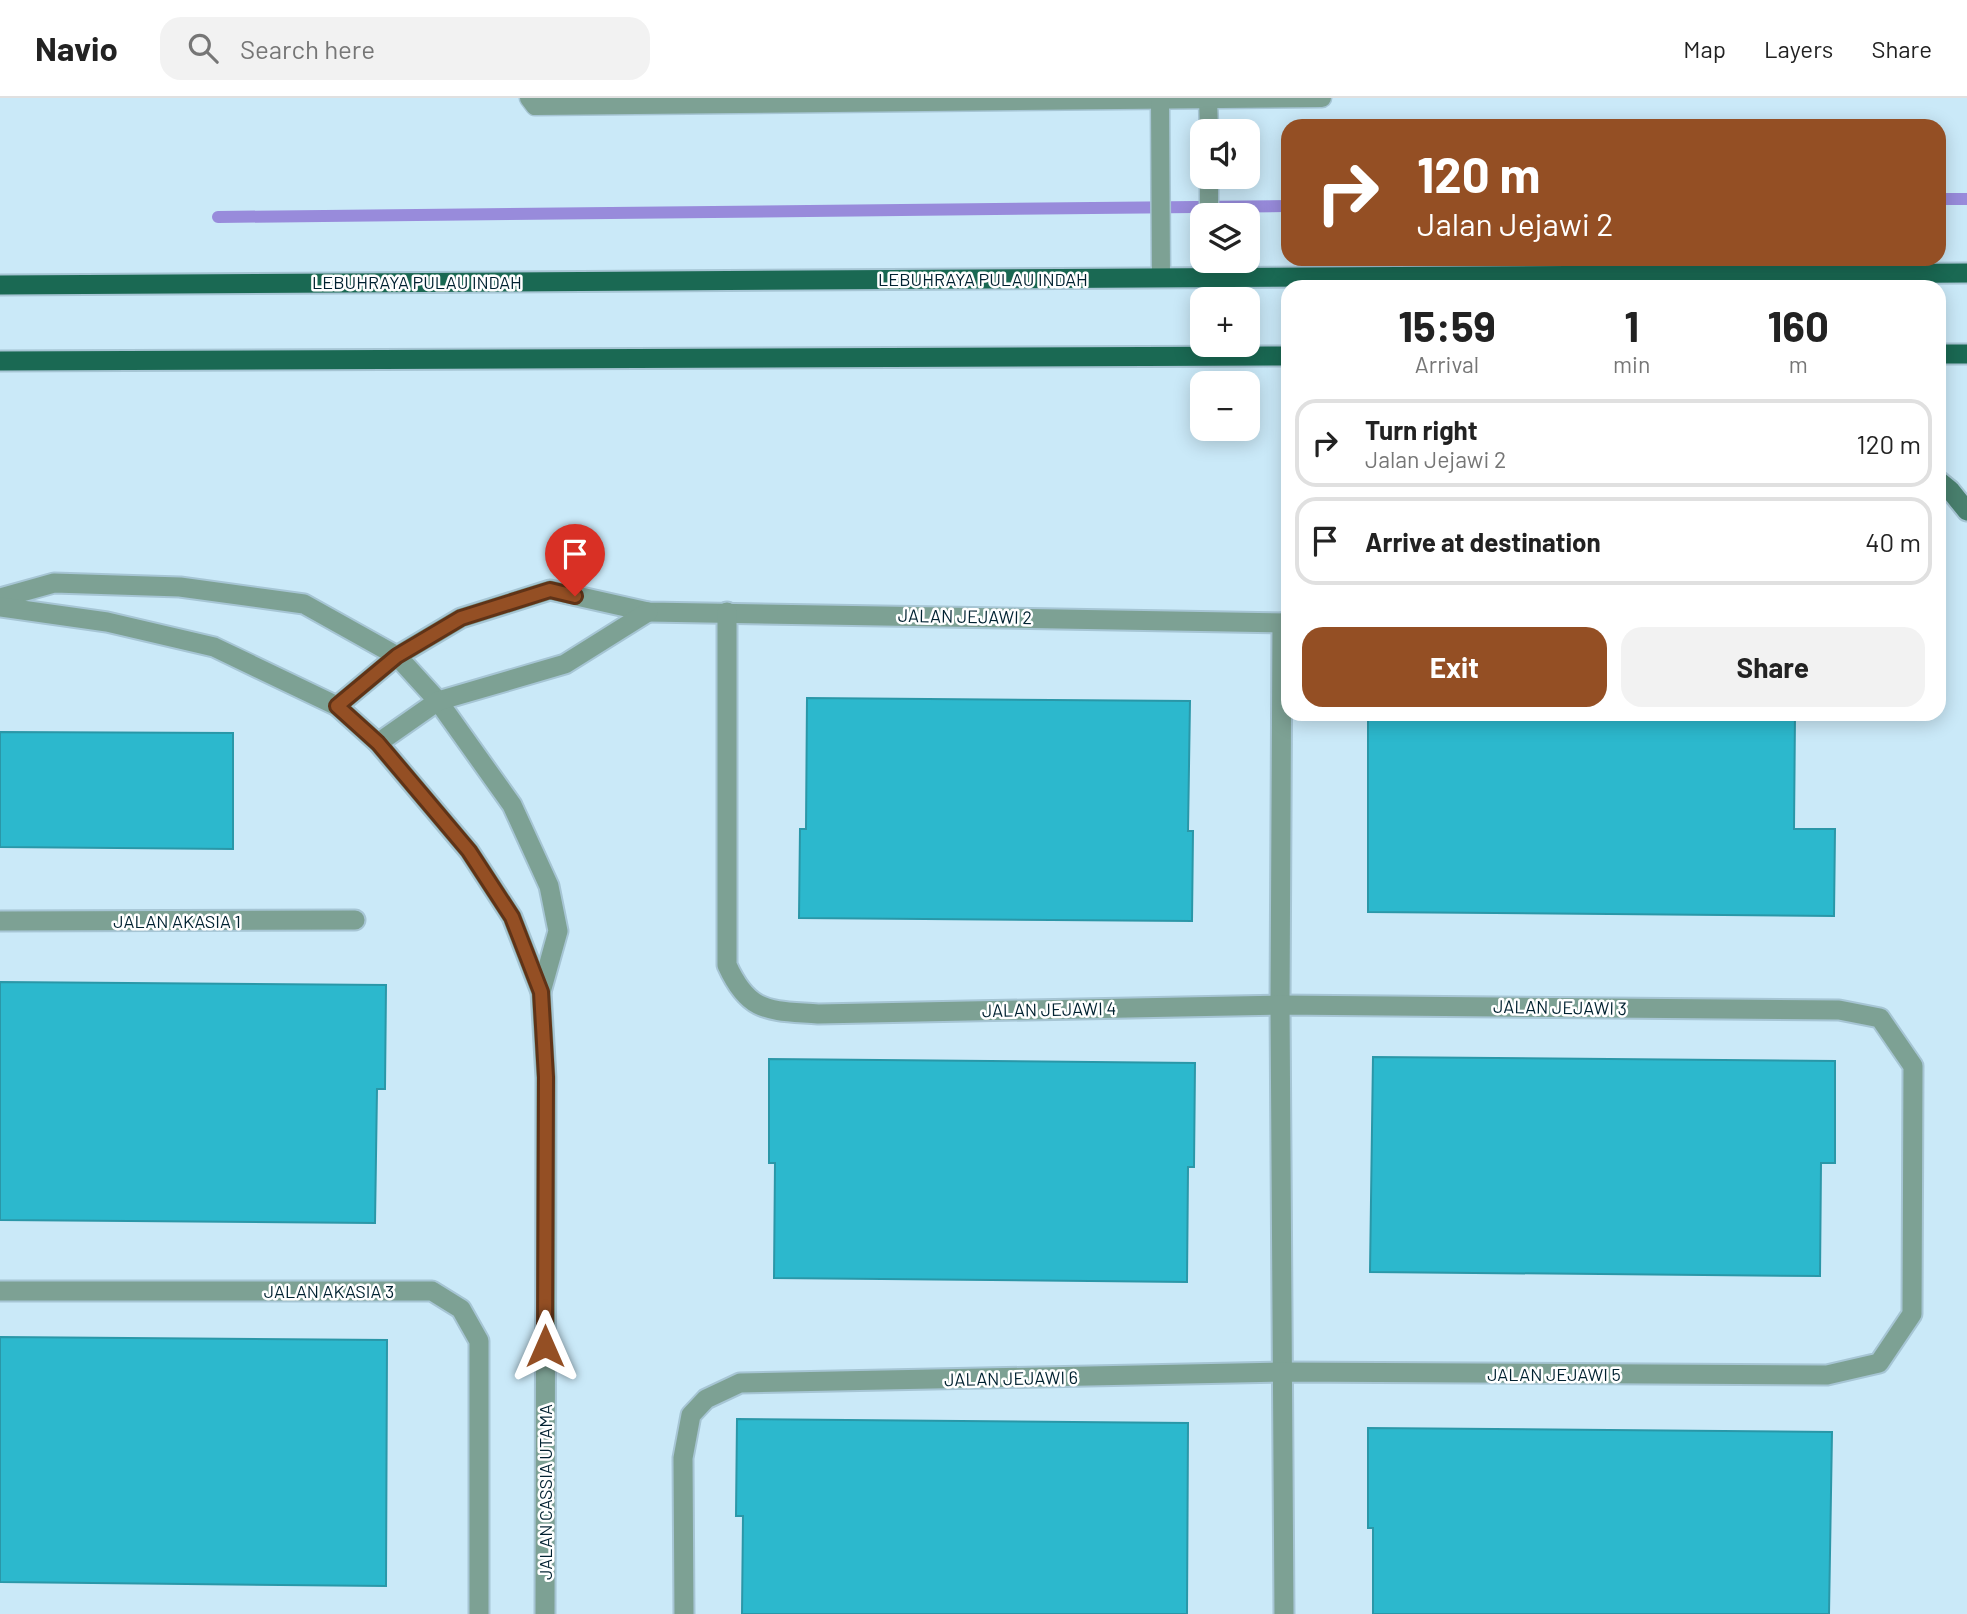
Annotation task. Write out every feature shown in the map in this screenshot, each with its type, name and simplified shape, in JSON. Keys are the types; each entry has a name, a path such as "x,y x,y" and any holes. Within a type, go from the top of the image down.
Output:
{"main road":[{"name":"LEBUHRAYA PULAU INDAH","path":"1260,269 1967,273"},
{"name":"LEBUHRAYA PULAU INDAH","path":"0,285 1161,277 1190,272"},
{"path":"1946,354 1967,354"},
{"path":"0,361 1281,356"},
{"path":"1946,487 1967,511"}],"street":[{"name":"JALAN CASSIA UTAMA","path":"0,598 54,583 180,587 304,604 397,656 438,701 513,805 549,886 558,931 541,992"},
{"name":"JALAN JEJAWI 2","path":"337,706 397,656 461,618 550,590 648,612 1281,623"},
{"name":"JALAN CASSIA UTAMA","path":"0,607 107,622 214,647 337,706 378,743 469,851 512,917 541,992 546,1077 545,1614"},
{"path":"378,743 438,701 565,664 648,612"},
{"name":"JALAN JEJAWI 4","path":"727,612 727,965 737,988 750,1001 775,1011 818,1014 1280,1005"},
{"path":"1284,721 1280,1005 1284,1614"},
{"name":"JALAN AKASIA 1","path":"0,921 355,920"},
{"name":"JALAN JEJAWI 3","path":"1280,1005 1839,1010 1880,1018 1913,1066 1912,1314 1880,1363 1827,1376"},
{"name":"JALAN AKASIA 3","path":"0,1291 432,1291 461,1309 479,1341 479,1614"},
{"name":"JALAN JEJAWI 5","path":"1281,1372 1827,1376"},
{"name":"JALAN JEJAWI 6","path":"684,1614 683,1458 691,1415 706,1399 740,1383 1281,1372"}],"lane":[{"path":"532,102 1322,98"},
{"path":"1209,99 1209,119"},
{"path":"1160,100 1161,277"}],"building":[{"path":"807,698 1190,701 1188,831 1193,831 1192,921 799,918 800,829 806,829"},
{"path":"1368,721 1795,721 1794,829 1835,829 1834,916 1368,912"},
{"path":"0,732 233,733 233,849 0,847"},
{"path":"0,982 386,985 385,1089 377,1089 375,1223 0,1220"},
{"path":"1373,1057 1835,1061 1835,1163 1821,1163 1820,1276 1370,1272"},
{"path":"769,1059 1195,1063 1194,1167 1188,1167 1187,1282 774,1278 775,1163 769,1163"},
{"path":"0,1337 387,1340 386,1586 0,1582"},
{"path":"737,1419 1188,1423 1187,1614 742,1614 743,1516 736,1516"},
{"path":"1368,1428 1832,1432 1829,1614 1373,1614 1373,1528 1368,1528"}],"waterway":[{"path":"1946,199 1967,199"},
{"path":"218,217 1281,206"}],"route":[{"path":"545,1346 546,1077 541,992 512,917 469,851 378,743 337,706 397,656 461,618 550,590 575,596"}]}
